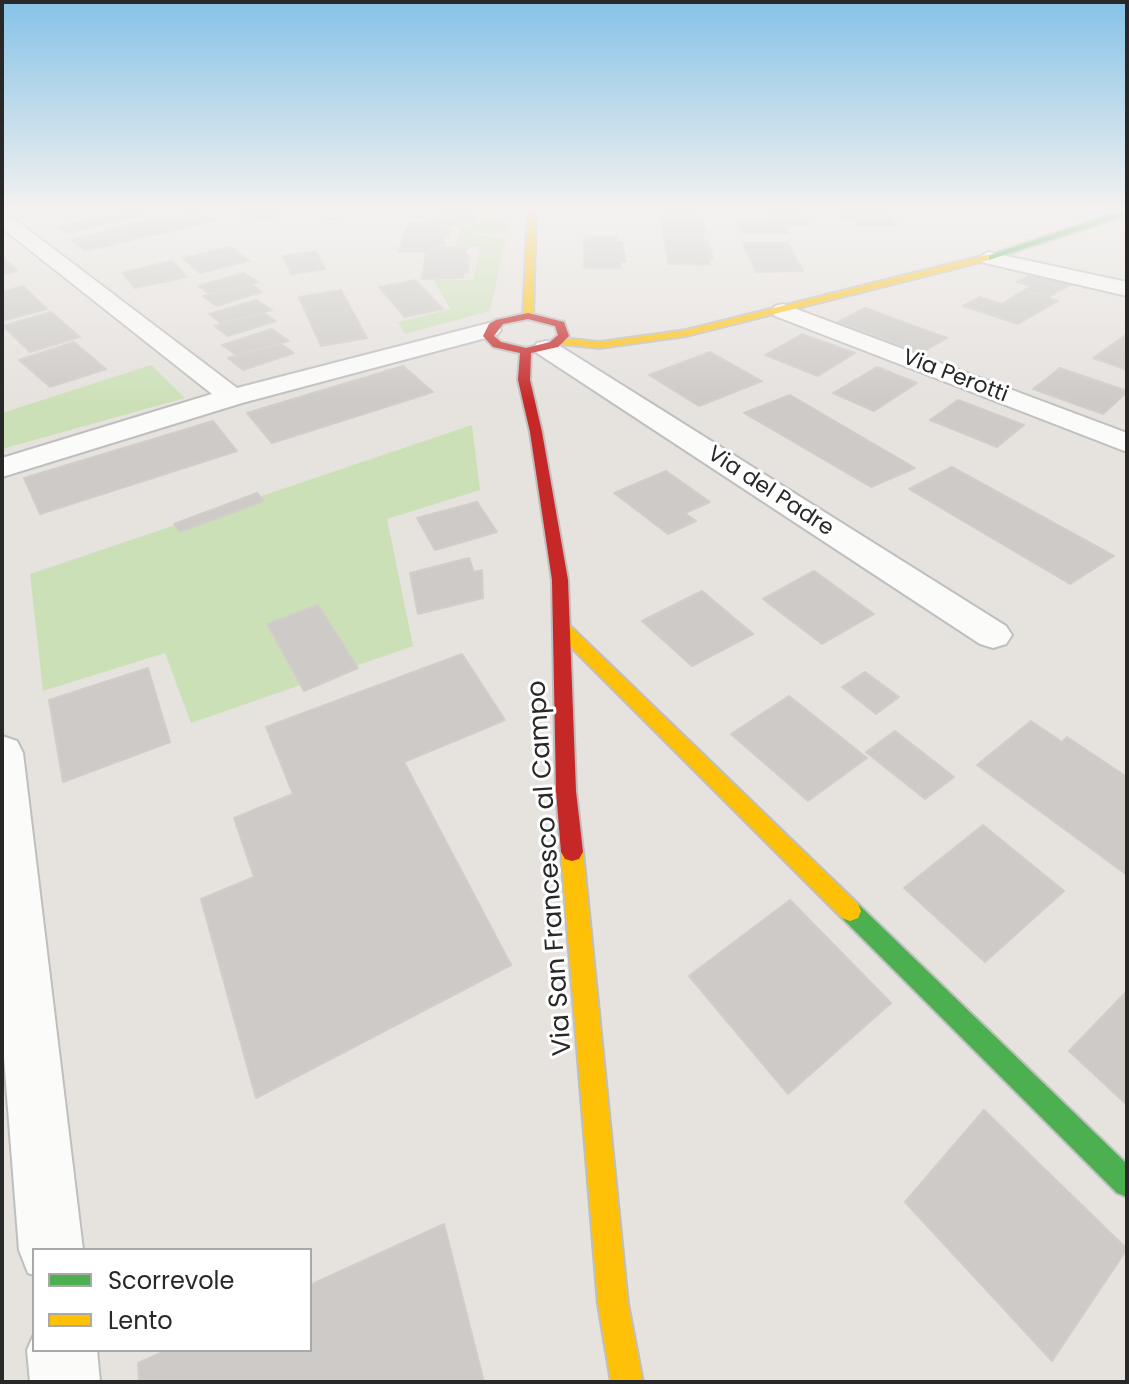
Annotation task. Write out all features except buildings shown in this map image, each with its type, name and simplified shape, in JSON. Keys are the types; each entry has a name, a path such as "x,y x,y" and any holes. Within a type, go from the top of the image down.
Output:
{"street":[{"path":"73,274 232,397"},
{"path":"528,316 530,274"},
{"path":"490,336 505,348 600,345 686,333 928,274"},
{"path":"1058,274 1127,289"},
{"name":"Via Perotti","path":"783,311 1127,443"},
{"path":"2,468 232,397 448,343 490,336 508,319 528,316 560,324 564,330 544,347"},
{"name":"Via San Francesco al Campo","path":"544,347 524,380 536,432 560,580 566,791 613,1304 627,1382"},
{"name":"Via del Padre","path":"544,347 993,635"},
{"path":"561,627 1127,1183"},
{"path":"2,753 51,1248"},
{"path":"62,1352 65,1382"}],"green space":[{"path":"474,274 498,274 490,311 405,334 398,322 451,309 433,280 473,280"},
{"path":"151,365 185,398 2,449 2,413"},
{"path":"472,425 480,490 387,519 413,646 191,723 165,653 43,691 30,574"}],"traffic: fast":[{"path":"850,911 1127,1183"}],"traffic: slow":[{"path":"528,316 530,274"},
{"path":"560,341 600,345 686,333 924,274"},
{"path":"561,627 850,911"},
{"path":"572,852 613,1304 627,1382"}],"traffic: jam":[{"path":"528,316 560,324 564,336 554,345 526,351 497,345 488,336 493,326 500,322 528,316"},
{"path":"526,351 524,380 536,432 560,580 566,791 572,852"}]}
